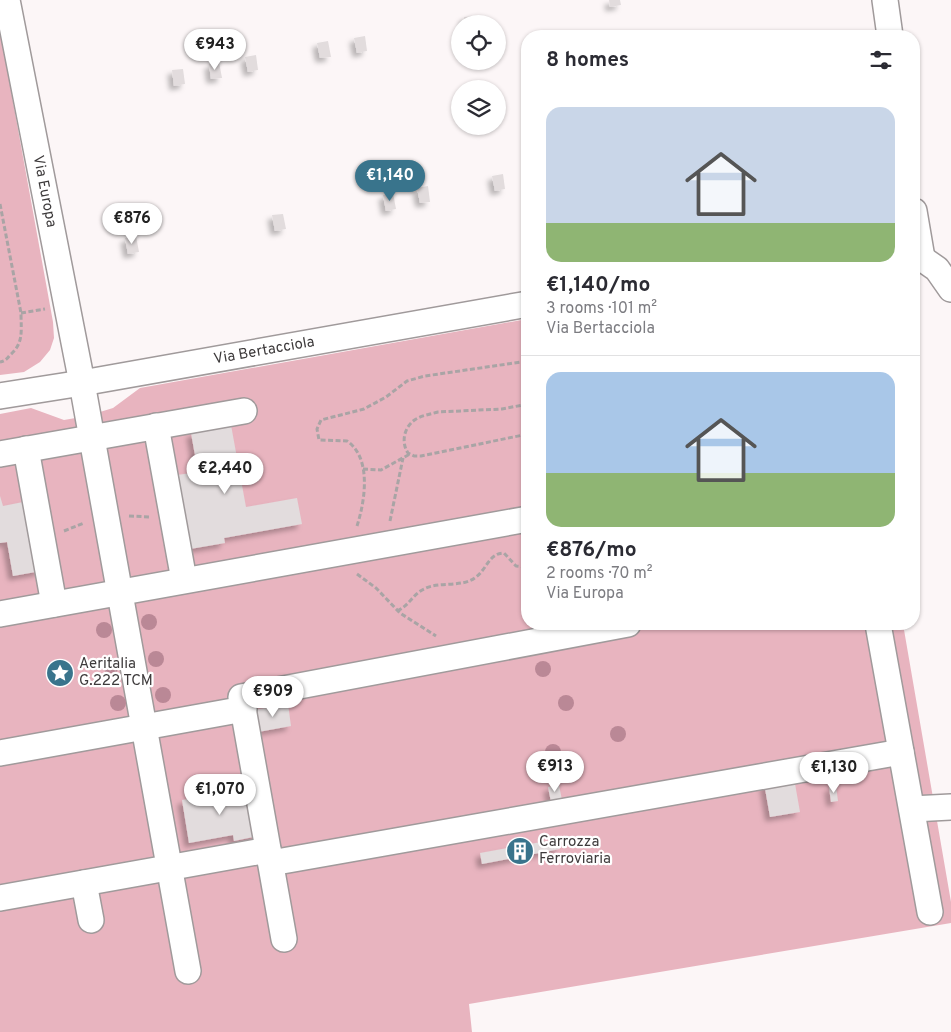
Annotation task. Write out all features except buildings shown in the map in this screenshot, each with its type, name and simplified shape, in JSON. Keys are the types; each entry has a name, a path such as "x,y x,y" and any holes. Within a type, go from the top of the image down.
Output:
{"street":[{"name":"Via Europa","path":"7,0 82,383 188,971"},
{"path":"885,0 889,30"},
{"path":"920,257 940,273 951,289"},
{"name":"Via Bertacciola","path":"0,396 521,305"},
{"path":"0,454 244,411"},
{"path":"156,426 184,580"},
{"path":"26,449 54,604"},
{"path":"0,614 184,580 350,562 385,544 521,520"},
{"path":"284,939 242,697 596,630"},
{"path":"879,630 930,912"},
{"path":"0,752 244,709"},
{"path":"0,898 169,868 269,857 901,752"},
{"path":"912,808 951,807"},
{"path":"84,883 91,920"}],"path":[{"path":"0,204 21,313 19,348 4,361 0,362"},
{"path":"439,638 397,611 350,562 347,543 357,526 360,514 364,488 363,469 356,449 347,441 319,440 317,429 321,420 364,409 386,397 407,381 425,376 521,362"},
{"path":"521,405 502,409 438,412 417,418 410,424 404,436 405,448 410,454 421,456 521,435"},
{"path":"363,469 381,470 410,454"},
{"path":"385,544 396,484 403,458"},
{"path":"43,539 106,515 173,518"},
{"path":"397,611 406,608 418,592 425,588 465,582 477,577 494,555 498,553 504,553 516,566 521,567"}],"shaded area":[{"path":"0,30 53,322 54,338 50,350 40,362 24,372 0,375"},
{"path":"521,320 521,630 904,630 951,902 951,923 469,1004 472,1032 0,1032 0,414 31,408 64,420 87,416 113,408 140,388"}],"place":[{"name":"Aeritalia G.222 TCM","path":"60,673"},
{"name":"Carrozza Ferroviaria","path":"520,851"}]}
